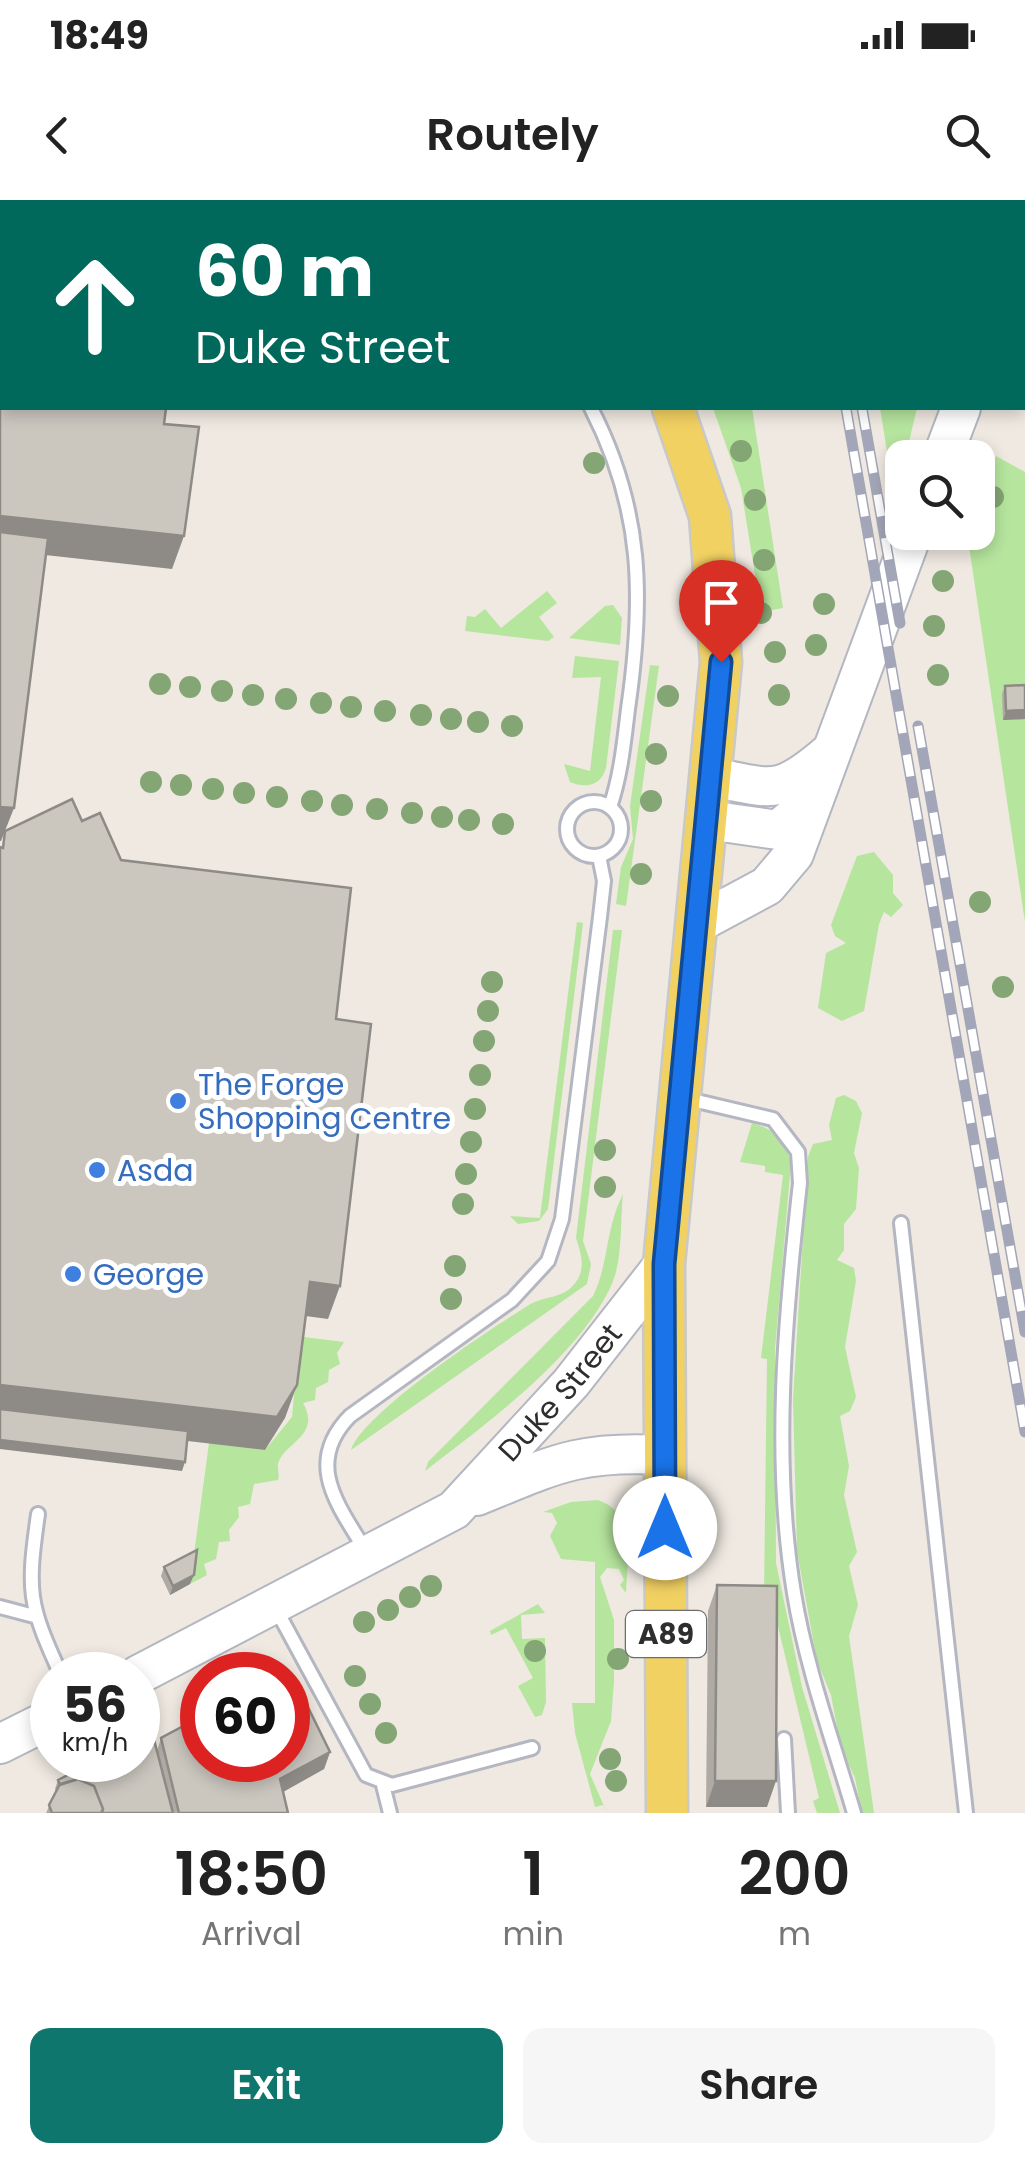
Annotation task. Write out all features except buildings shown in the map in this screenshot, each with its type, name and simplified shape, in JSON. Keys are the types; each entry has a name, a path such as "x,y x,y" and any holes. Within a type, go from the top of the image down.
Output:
{"main road":[{"name":"A89","path":"668,1813 664,1264 700,922 721,662 710,516 674,410"}],"street":[{"path":"949,440 961,410"},
{"path":"700,922 755,893 778,876 794,854 906,550"},
{"path":"712,777 777,788 800,778 828,754"},
{"path":"708,820 778,830 812,802"},
{"name":"Duke Street","path":"160,1664 430,1526 465,1501 571,1383 664,1264"},
{"name":"Duke Street","path":"465,1501 578,1456 613,1452 664,1455"},
{"path":"0,1744 30,1729"}],"lane":[{"path":"592,410 620,479 640,569 636,655 618,786 610,807"},
{"path":"587,803 610,807 618,816 621,834 613,849 599,856 588,856 573,846 568,821 587,803"},
{"path":"370,1558 332,1491 326,1464 330,1440 350,1416 512,1300 548,1261 562,1219 604,881 599,856"},
{"path":"682,1098 773,1119 798,1152 800,1183 784,1400 788,1553 807,1652 854,1813"},
{"path":"902,1223 966,1813"},
{"path":"38,1514 29,1578 34,1616 50,1652"},
{"path":"275,1606 366,1775 383,1785 532,1748"},
{"path":"0,1607 34,1616"},
{"path":"784,1739 788,1813"},
{"path":"383,1785 390,1813"}],"green space":[{"path":"714,410 752,410 783,608 761,612 741,488"},
{"path":"880,410 917,410 909,440 885,440"},
{"path":"995,458 1025,472 1025,922 970,550 995,550"},
{"path":"547,591 557,603 539,617 554,637 548,641 465,631 467,616 475,617 485,609 501,628"},
{"path":"613,605 622,618 620,645 569,638 605,606"},
{"path":"575,656 619,661 606,768 597,782 588,785 570,782 564,764 590,771 601,677 572,678"},
{"path":"650,665 659,666 626,906 616,904 621,867 633,839 630,806"},
{"path":"874,852 893,875 893,893 903,905 891,917 884,912 879,924 864,1011 842,1021 818,1008 826,953 846,943 835,936 831,925 857,856"},
{"path":"577,922 583,923 548,1209 539,1221 518,1224 510,1216 540,1218"},
{"path":"613,930 622,930 583,1241 591,1264 587,1284 351,1450 360,1434 402,1394 529,1305 565,1292 579,1277 582,1260 576,1238"},
{"path":"844,1095 856,1101 862,1113 854,1153 859,1168 856,1209 844,1224 844,1250 837,1260 854,1268 856,1281 845,1347 856,1397 850,1411 840,1416 849,1466 844,1495 857,1552 849,1566 858,1605 849,1636 874,1813 862,1813 855,1778 841,1748 831,1695 817,1661 797,1551 793,1399 808,1157 813,1144 832,1140 829,1125 836,1098"},
{"path":"752,1123 778,1137 791,1163 775,1349 776,1563 802,1687 840,1813 817,1813 813,1801 819,1798 771,1597 764,1596 767,1359 761,1358 783,1175 765,1172 765,1166 740,1162"},
{"path":"623,1194 618,1265 596,1312 577,1338 528,1388 425,1471 428,1462 593,1296"},
{"path":"304,1337 344,1342 337,1353 340,1364 329,1370 328,1382 316,1388 315,1400 303,1403 308,1423 300,1438 281,1457 278,1480 254,1484 250,1504 238,1507 239,1517 229,1530 230,1541 219,1542 216,1559 204,1564 207,1575 190,1584 209,1443 265,1450 292,1417 299,1341"},
{"path":"598,1500 619,1516 625,1527 628,1552 626,1593 620,1585 624,1580 619,1569 607,1568 600,1577 614,1620 614,1681 611,1721 590,1774 607,1813 603,1805 595,1807 575,1733 572,1703 595,1703 595,1562 561,1559 550,1536 557,1523 552,1513 543,1512 571,1502"},
{"path":"538,1604 545,1613 521,1615 522,1639 545,1638 546,1702 542,1715 535,1717 518,1686 533,1678 506,1628 491,1635 490,1631"}],"railway":[{"path":"846,410 1025,1432"},
{"path":"862,410 900,623"},
{"path":"918,726 1025,1332"}],"place":[{"name":"The Forge Shopping Centre","path":"178,1101"},
{"name":"Asda","path":"97,1170"},
{"name":"George","path":"73,1274"}],"route":[{"path":"665,1528 664,1264 700,922 721,662"}]}
